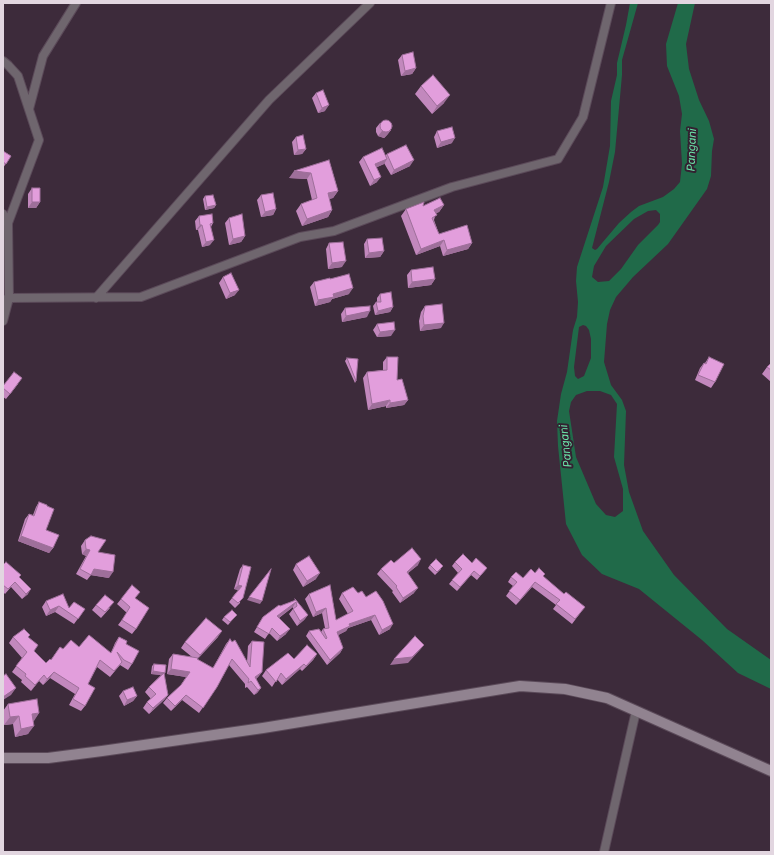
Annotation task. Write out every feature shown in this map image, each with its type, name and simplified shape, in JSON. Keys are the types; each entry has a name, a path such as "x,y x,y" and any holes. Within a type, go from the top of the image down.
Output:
{"main road":[{"path":"3,758 48,758 102,751 263,728 520,686 565,689 607,698 771,771"}],"street":[{"path":"29,110 43,56 76,3"},
{"path":"96,298 269,100 370,3"},
{"path":"6,299 141,298 300,237 334,231 452,188 558,159 583,118 611,3"},
{"path":"3,61 18,76 38,140 8,223 6,299 3,321"},
{"path":"3,214 8,223"},
{"path":"604,852 636,711"}],"water":[{"name":"Pangani","path":"630,3 638,3 622,60 615,152 592,248 595,250 597,249 619,223 639,206 663,197 674,189 680,182 682,164 680,131 682,114 679,96 667,66 666,44 678,3 695,3 686,44 689,69 699,100 709,121 714,139 711,176 707,189 668,244 633,277 616,297 610,310 607,324 604,362 611,385 622,400 626,411 624,465 629,492 643,531 674,575 727,629 771,660 771,689 738,673 702,640 639,589 602,574 582,555 566,524 557,421 561,394 567,372 573,330 577,317 577,267 603,187 610,146 611,101 617,75 617,63","holes":["656,210 660,214 660,222 638,245 621,269 609,281 598,282 592,277 594,266 606,246 634,219 648,211","583,325 589,330 591,339 591,358 584,376 578,379 575,376 574,367 579,327","587,391 600,391 611,395 617,404 614,457 623,489 623,511 615,517 606,515 596,504 576,457 569,411 571,402 576,395"]}],"building":[{"path":"413,52 416,68 405,71 402,55"},
{"path":"433,75 450,95 437,106 421,86"},
{"path":"323,90 329,105 322,108 316,93"},
{"path":"384,120 388,120 392,126 388,132 384,132 380,128 380,124"},
{"path":"452,127 455,138 441,142 437,131"},
{"path":"303,135 306,149 298,150 296,137"},
{"path":"406,145 414,160 394,170 387,154"},
{"path":"382,148 387,159 375,164 381,177 374,180 363,157"},
{"path":"3,151 11,156 6,164 3,162"},
{"path":"329,160 338,191 328,193 332,210 307,219 301,204 317,198 311,173 294,171"},
{"path":"32,188 40,188 40,202 32,202"},
{"path":"273,193 276,209 265,212 261,195"},
{"path":"213,195 216,205 207,207 205,196"},
{"path":"440,198 444,205 434,210 437,215 432,218 439,234 467,225 472,243 447,250 444,240 421,249 406,209 424,202 423,206"},
{"path":"212,214 213,223 210,224 214,240 206,242 202,225 200,225 199,216"},
{"path":"242,214 245,236 233,239 229,218"},
{"path":"382,238 384,251 369,253 367,239"},
{"path":"343,242 346,261 332,263 329,243"},
{"path":"433,267 435,279 412,282 411,270"},
{"path":"231,273 239,290 230,293 223,277"},
{"path":"349,274 353,288 333,294 334,297 318,300 314,282"},
{"path":"391,292 393,307 378,311 376,302 381,302 380,294"},
{"path":"442,304 444,323 424,325 423,316 425,306"},
{"path":"370,306 370,311 346,316 345,308"},
{"path":"394,322 395,330 380,332 377,324"},
{"path":"387,357 398,357 397,380 402,379 408,400 390,403 390,400 372,404 367,372 387,370"},
{"path":"709,357 724,364 715,382 698,375"},
{"path":"347,358 358,359 356,381"},
{"path":"771,363 771,370 767,367"},
{"path":"14,372 22,378 10,394 3,388 3,386"},
{"path":"39,502 54,509 46,530 59,535 53,548 21,536 29,514 34,516"},
{"path":"91,536 106,540 98,552 115,555 113,572 94,569 91,575 80,569 90,550 86,549 85,540"},
{"path":"412,548 421,559 407,572 418,588 403,598 396,587 397,586 381,569 391,560 394,563"},
{"path":"463,554 472,563 476,558 487,568 480,576 474,571 460,587 452,580 462,569 455,562"},
{"path":"309,556 320,573 307,581 296,564"},
{"path":"436,559 443,566 437,572 430,565"},
{"path":"6,562 21,575 19,577 31,589 26,594 15,582 8,589 3,585 3,565"},
{"path":"243,565 251,567 243,598 238,603 232,598 242,586 238,585"},
{"path":"539,568 545,574 543,576 564,594 566,592 585,607 575,619 556,604 560,600 535,582 520,600 509,591 517,582 511,577 516,572 523,578 531,569 535,573"},
{"path":"271,569 262,601 249,597"},
{"path":"132,585 140,592 135,598 149,608 136,629 122,620 130,607 121,599"},
{"path":"330,585 336,620 353,611 342,593 353,587 358,593 362,591 366,597 376,591 383,601 393,624 382,630 375,615 349,624 350,626 337,632 343,648 330,660 309,631 319,629 326,639 327,638 323,629 329,628 326,608 316,612 309,594"},
{"path":"63,594 69,608 74,602 85,609 78,619 59,606 50,610 46,601"},
{"path":"105,595 114,602 105,612 96,605"},
{"path":"296,600 308,615 300,621 293,609 297,606 296,602 277,616 290,629 280,636 272,628 269,634 257,627 263,617 279,605 280,606"},
{"path":"232,610 237,615 230,622 224,617"},
{"path":"206,618 222,631 200,655 185,642"},
{"path":"24,629 30,635 28,637 38,645 34,651 46,663 50,659 51,660 60,647 63,649 71,640 79,647 89,635 111,653 119,637 127,641 126,644 139,651 132,664 124,660 117,652 122,662 114,671 100,660 88,684 95,688 85,706 73,699 79,688 54,672 47,679 44,675 35,685 25,676 26,674 16,666 27,652 13,637"},
{"path":"415,636 424,645 412,657 394,659"},
{"path":"230,639 232,642 235,640 250,667 252,641 264,642 262,672 255,677 261,688 258,690 251,681 248,683 249,679 232,659 217,687 203,708 186,695 175,706 167,698 181,685 190,672 171,669 173,654 198,658 197,659 213,668"},
{"path":"307,645 317,654 306,666 304,664 286,679 281,673 276,682 266,670 288,653 294,659"},
{"path":"154,664 166,665 165,673 153,671"},
{"path":"164,673 168,695 153,708 147,702 156,694 149,687"},
{"path":"6,674 16,688 3,697 3,676"},
{"path":"133,687 137,696 127,700 123,691"},
{"path":"37,699 39,713 32,714 34,726 21,729 19,716 10,717 8,704"}]}
